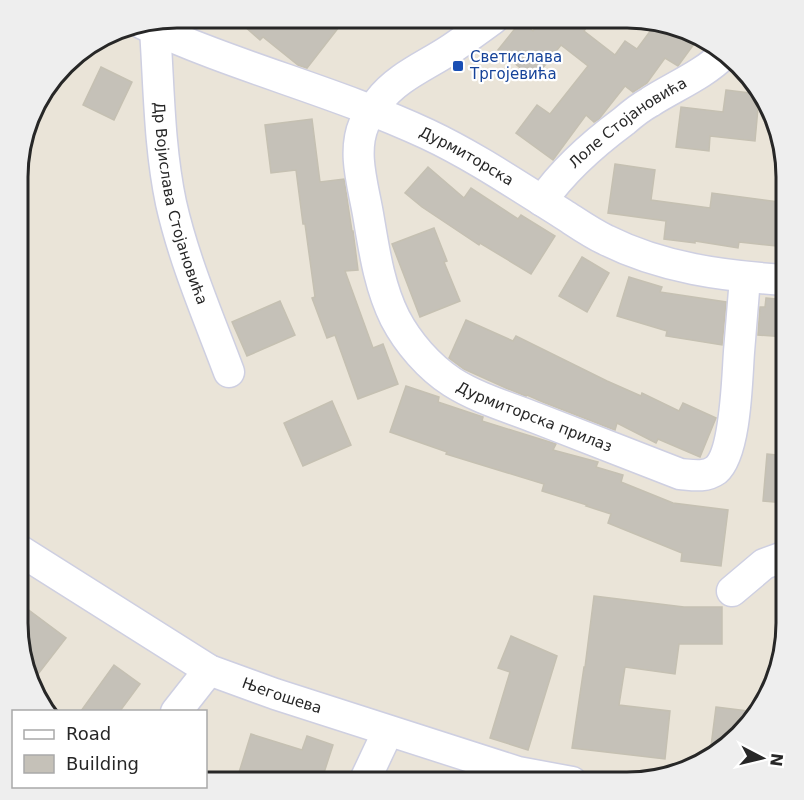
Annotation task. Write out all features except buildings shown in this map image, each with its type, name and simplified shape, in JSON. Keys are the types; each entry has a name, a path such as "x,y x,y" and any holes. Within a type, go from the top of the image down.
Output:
{"street":[{"path":"372,111 392,87 480,28"},
{"name":"Дурмиторска","path":"159,30 273,76 372,111 446,143 604,239 637,254 670,265 745,278 775,279"},
{"name":"Др Војислава Стојановића","path":"150,31 171,202 193,278 229,372"},
{"name":"Лоле Стојановића","path":"542,201 571,165 599,139 648,103 719,61"},
{"name":"Дурмиторска прилаз","path":"372,111 364,124 359,155 382,284 395,318 407,337 429,363 462,388 680,474 696,476 708,474 717,469 724,456 734,417 745,278"},
{"name":"Његошева","path":"29,556 209,670 275,694 515,771"},
{"path":"732,591 764,564 775,560"},
{"path":"177,710 209,670"},
{"path":"369,771 388,731"}],"place":[{"name":"Светислава Тргојевића","path":"458,66"}]}
